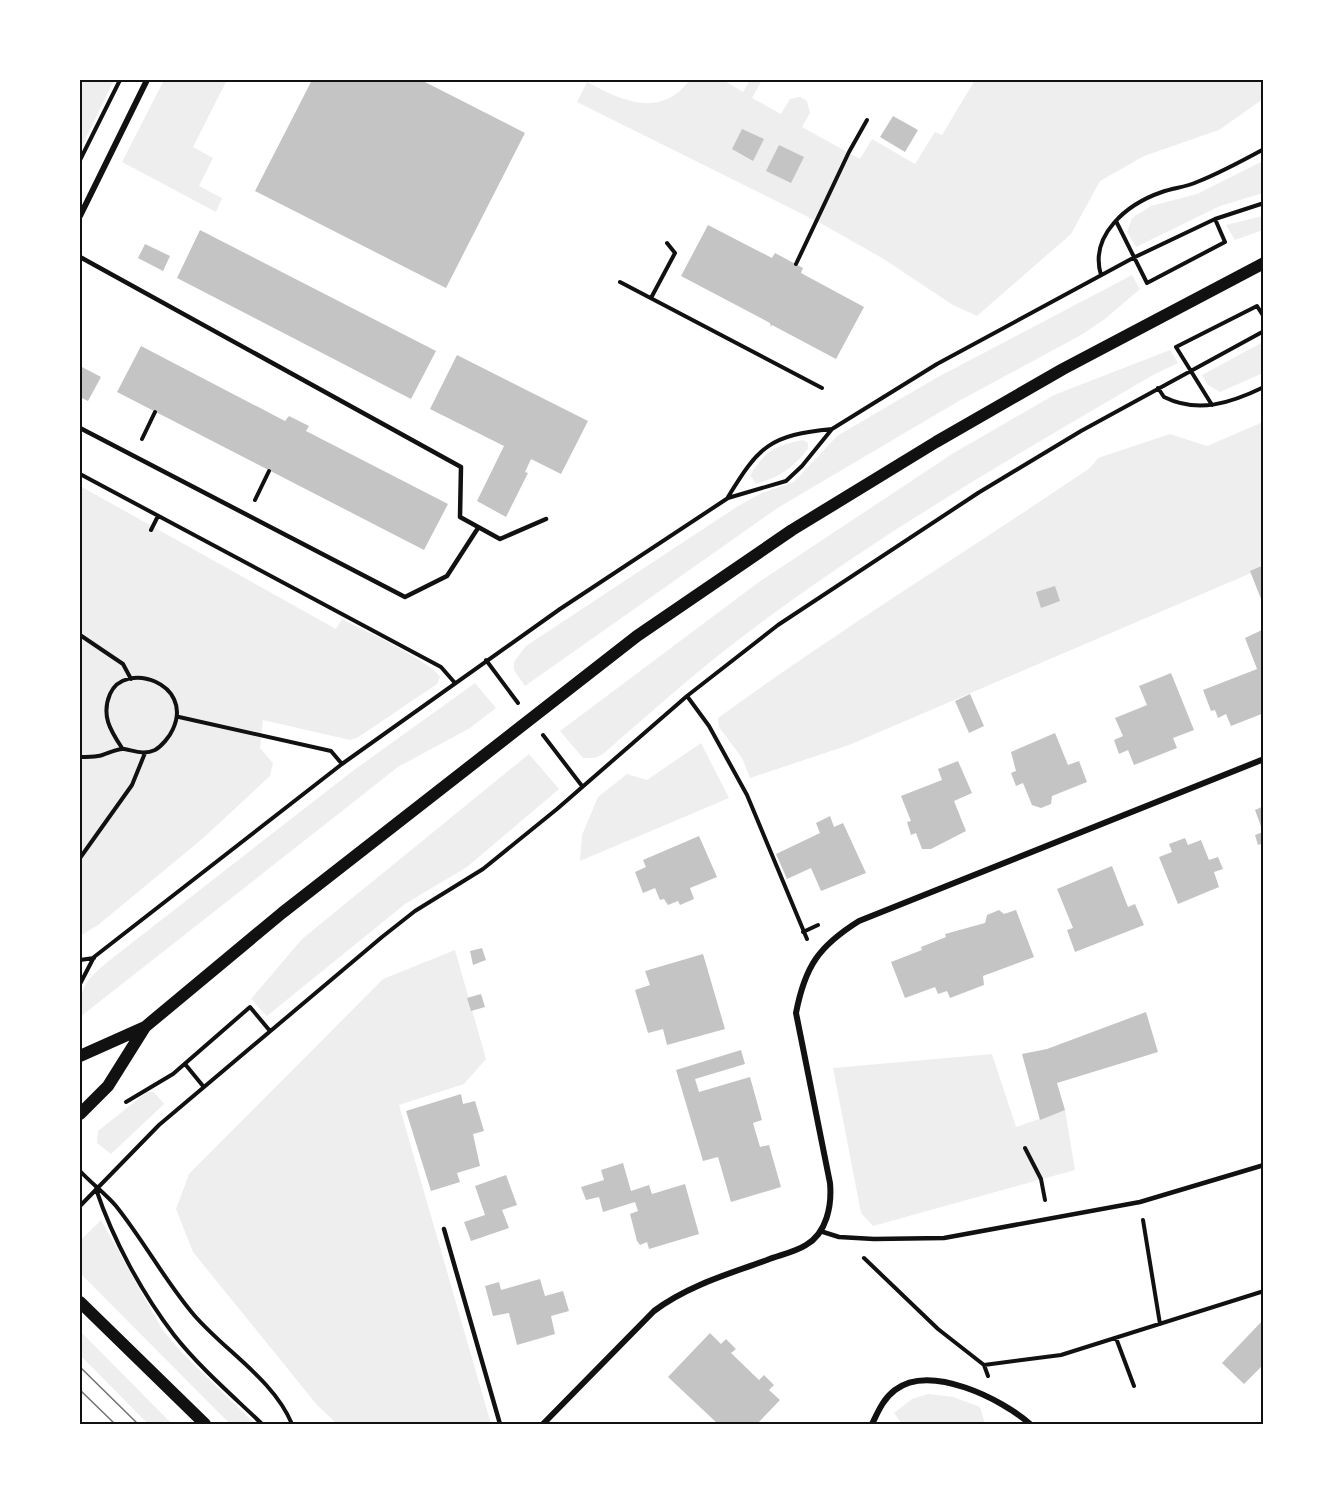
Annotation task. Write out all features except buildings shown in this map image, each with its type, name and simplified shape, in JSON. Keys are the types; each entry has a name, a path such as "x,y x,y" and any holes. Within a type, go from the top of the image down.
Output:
{"main road":[{"path":"80,1056 145,1027 282,913 637,636 792,530 936,442 1063,369 1263,263"},
{"path":"80,1114 108,1086 145,1027"},
{"path":"80,1302 205,1425"}],"street":[{"path":"80,216 147,80"},
{"path":"543,1425 654,1311 669,1300 721,1276 808,1245 820,1231 831,1198 830,1183 796,1013 802,984 816,955 835,936 859,921 1263,759"},
{"path":"872,1425 880,1406 895,1389 927,1379 967,1388 1016,1412 1030,1425"}],"lane":[{"path":"80,257 461,467 460,518 500,539 546,519"},
{"path":"80,428 405,597 447,576 478,528"},
{"path":"820,1231 850,1237 944,1238 1140,1202 1263,1164"},
{"path":"444,1229 500,1425"}],"path":[{"path":"80,160 120,80"},
{"path":"796,264 849,152 867,120"},
{"path":"1101,275 1097,262 1099,249 1104,235 1116,221 1144,200 1203,180 1263,150"},
{"path":"80,984 94,957 342,764 486,660 728,498 786,481 802,466 832,429 938,364 1133,258 1215,219 1263,203"},
{"path":"1116,221 1147,282 1225,243 1215,219"},
{"path":"651,298 675,253 667,243"},
{"path":"620,282 822,388"},
{"path":"1212,405 1176,347 1257,306 1263,317"},
{"path":"80,1206 159,1125 203,1086 415,911 483,869 687,696 778,625 988,486 1158,388 1263,331"},
{"path":"1158,388 1164,397 1194,406 1212,405 1243,398 1263,387"},
{"path":"134,456 155,412"},
{"path":"728,498 754,456 765,446 776,440 832,429"},
{"path":"248,514 269,471"},
{"path":"80,474 441,667 455,683"},
{"path":"151,530 158,516"},
{"path":"80,635 123,664 130,679"},
{"path":"486,660 514,699"},
{"path":"80,757 100,756 122,748 145,753 157,749 171,734 179,717 174,697 159,682 139,677 130,679 112,690 106,704 106,719 122,748"},
{"path":"687,696 709,726 747,795 797,921 816,955"},
{"path":"179,717 331,751 342,764"},
{"path":"545,738 582,786"},
{"path":"80,858 132,785 145,753"},
{"path":"80,960 94,957"},
{"path":"123,1104 149,1087 157,1085 185,1064 250,1007 270,1031"},
{"path":"185,1064 203,1086"},
{"path":"1025,1148 1041,1179 1050,1218"},
{"path":"80,1171 115,1205 168,1282 195,1316 270,1389 285,1407 292,1425"},
{"path":"96,1188 105,1216 132,1267 175,1336 262,1425"},
{"path":"1140,1202 1160,1324"},
{"path":"850,1237 859,1252 938,1329 984,1365 1061,1354 1263,1291"},
{"path":"1116,1338 1134,1386"}],"shaded area":[{"path":"80,80 114,80 80,150"},
{"path":"164,80 227,80 193,147 213,158 199,186 222,198 216,212 122,162"},
{"path":"690,80 723,80 743,92 750,80 762,80 752,98 781,114 790,99 800,97 807,101 810,113 802,127 860,159 872,139 915,164 935,132 942,135 975,80 1264,80 1263,99 1219,130 1144,156 1100,181 1071,234 977,316 953,305 882,258 822,224 577,102 587,82 627,100 653,103 678,92"},
{"path":"1263,161 1263,193 1220,206 1136,247 1127,232 1132,218 1151,206 1197,194"},
{"path":"1263,216 1263,230 1235,240 1226,225"},
{"path":"1132,275 1140,289 1105,319 1081,335 959,401 779,507 525,686 514,670 514,662 526,646 738,506 762,493 794,482 837,436 936,378"},
{"path":"1263,342 1263,373 1220,392 1208,385 1202,375"},
{"path":"1170,350 1178,363 1050,435 948,497 798,596 712,660 603,754 595,758 583,758 560,731 759,582 952,454 1054,395"},
{"path":"1263,422 1263,568 849,745 750,778 742,758 719,727 718,718 764,685 1090,468 1098,458 1170,434 1207,446"},
{"path":"803,440 808,443 808,449 796,462 779,475 756,484 750,475 761,460 778,447"},
{"path":"80,486 336,629 342,619 424,663 440,677 437,684 357,738 350,740 263,720 260,748 273,763 270,776 201,840 98,925 80,936"},
{"path":"475,683 496,708 470,728 398,767 80,1017 83,990 90,978 102,967 354,770"},
{"path":"701,743 729,798 580,861 582,835 598,797 627,774 647,780"},
{"path":"529,754 559,789 467,867 405,904 267,1016 251,999 302,939"},
{"path":"455,950 486,1059 464,1084 399,1105 491,1424 337,1424 317,1405 193,1252 176,1209 189,1174 383,979"},
{"path":"992,1054 1016,1127 1065,1110 1075,1170 873,1226 861,1213 833,1068"},
{"path":"147,1092 154,1092 164,1104 111,1154 97,1143 98,1131"},
{"path":"101,1220 162,1329 182,1353 255,1424 230,1424 80,1273 80,1241"},
{"path":"80,1331 172,1424 148,1424 80,1355"},
{"path":"928,1394 953,1397 980,1407 985,1424 902,1424 894,1413 912,1399"}],"tram line":[{"path":"80,1367 138,1424"},
{"path":"80,1390 115,1424"}]}
